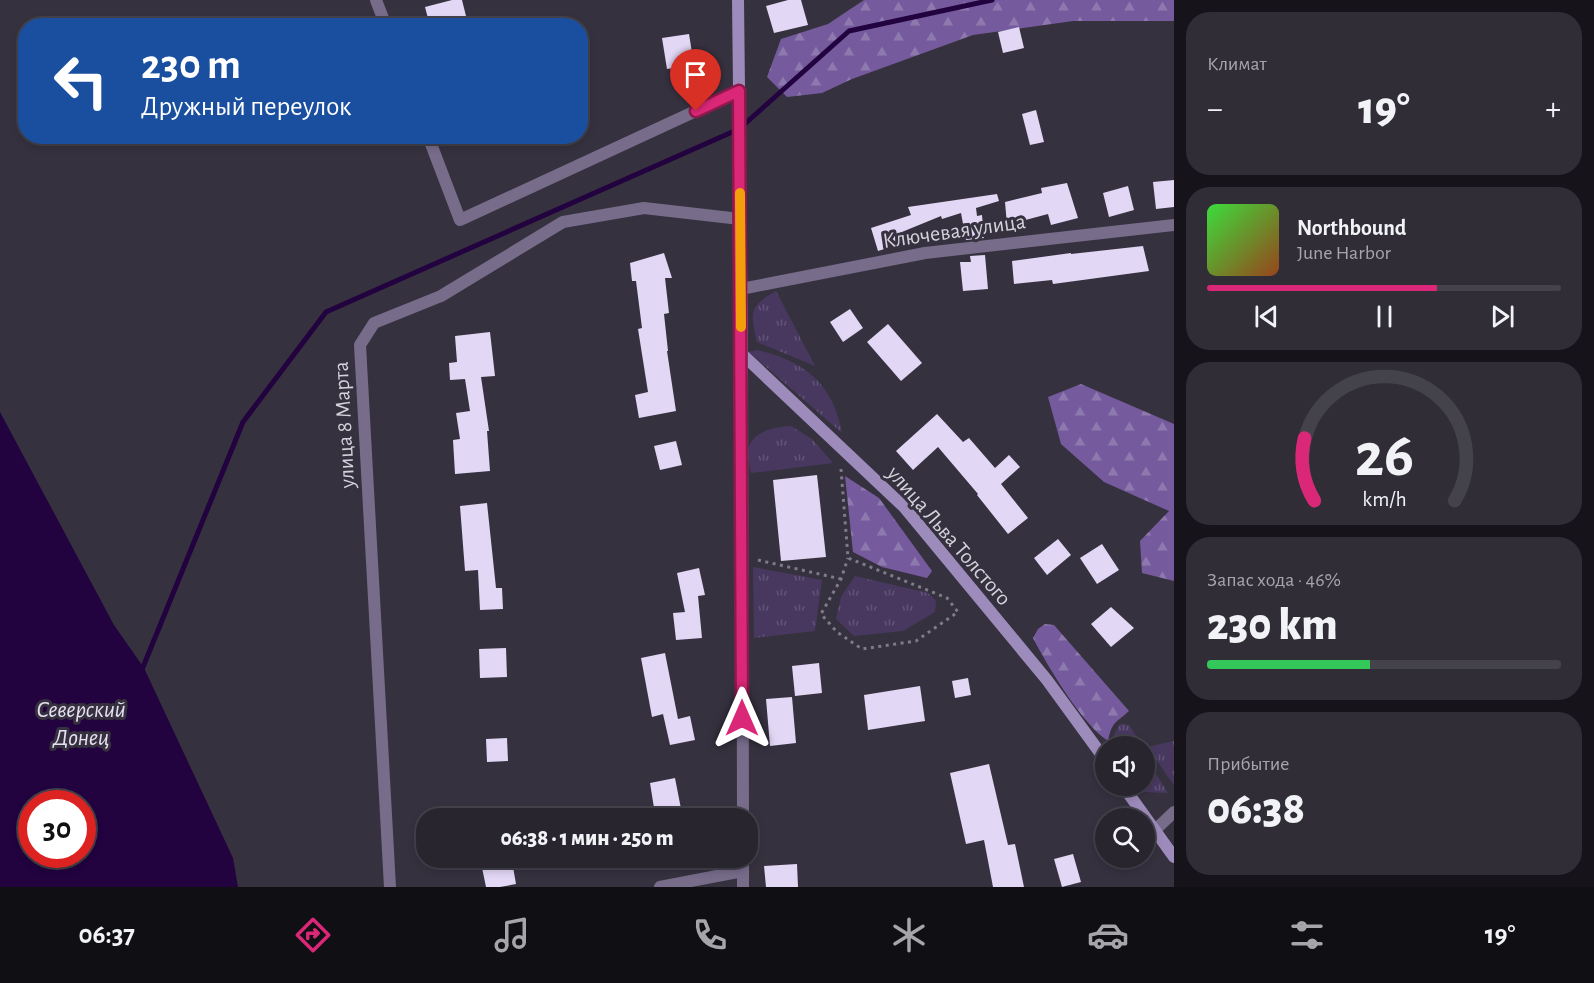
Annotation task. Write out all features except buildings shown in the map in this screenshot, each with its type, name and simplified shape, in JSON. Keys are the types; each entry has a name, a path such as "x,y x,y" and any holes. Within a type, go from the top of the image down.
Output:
{"street":[{"path":"376,0 383,18"},
{"path":"738,0 742,354 743,808"},
{"path":"431,144 460,220 739,91"},
{"name":"улица 8 Марта","path":"390,887 360,345 374,323 441,296 563,222 644,208 740,219"},
{"name":"Ключевая улица","path":"741,290 925,253 1174,225"},
{"name":"улица Льва Толстого","path":"742,354 904,507 1047,680 1095,746"},
{"path":"1174,812 1155,830 1174,857"},
{"path":"660,887 743,871 743,887"}],"path":[{"path":"839,446 848,558 841,579 821,614 837,632 862,649 916,641 958,612 947,598 848,558"},
{"path":"742,556 841,579"}],"green space":[{"path":"864,0 1174,0 1174,21 1073,21 973,35 852,79 822,93 787,97 767,77 781,39 828,24"},
{"path":"776,291 815,366 757,342 753,323 754,311 761,301"},
{"path":"757,350 789,361 814,377 832,401 842,433 749,352"},
{"path":"1081,384 1174,424 1174,581 1142,573 1140,541 1169,511 1104,482 1061,444 1048,397"},
{"path":"791,426 812,439 833,463 751,473 748,454 752,440 770,429"},
{"path":"845,476 879,498 932,571 927,578 882,567 853,552"},
{"path":"753,567 822,580 815,631 754,638"},
{"path":"855,576 928,593 936,601 935,612 903,631 854,636 836,619 841,597"},
{"path":"1045,624 1054,625 1129,711 1113,726 1109,736 1102,736 1087,722 1056,679 1033,638 1038,629"},
{"path":"1120,724 1129,725 1136,736 1114,736"},
{"path":"1174,741 1174,785 1155,758 1155,745"},
{"path":"1155,772 1168,793 1155,792"}],"water":[{"name":"Северский Донец","path":"0,412 114,625 144,668 233,858 238,887 0,887"}],"waterway":[{"path":"141,672 243,422 326,312 739,129 849,31 992,0"}],"slow traffic":[{"path":"740,193 741,327"}],"route":[{"path":"696,111 739,91 742,718"}]}
